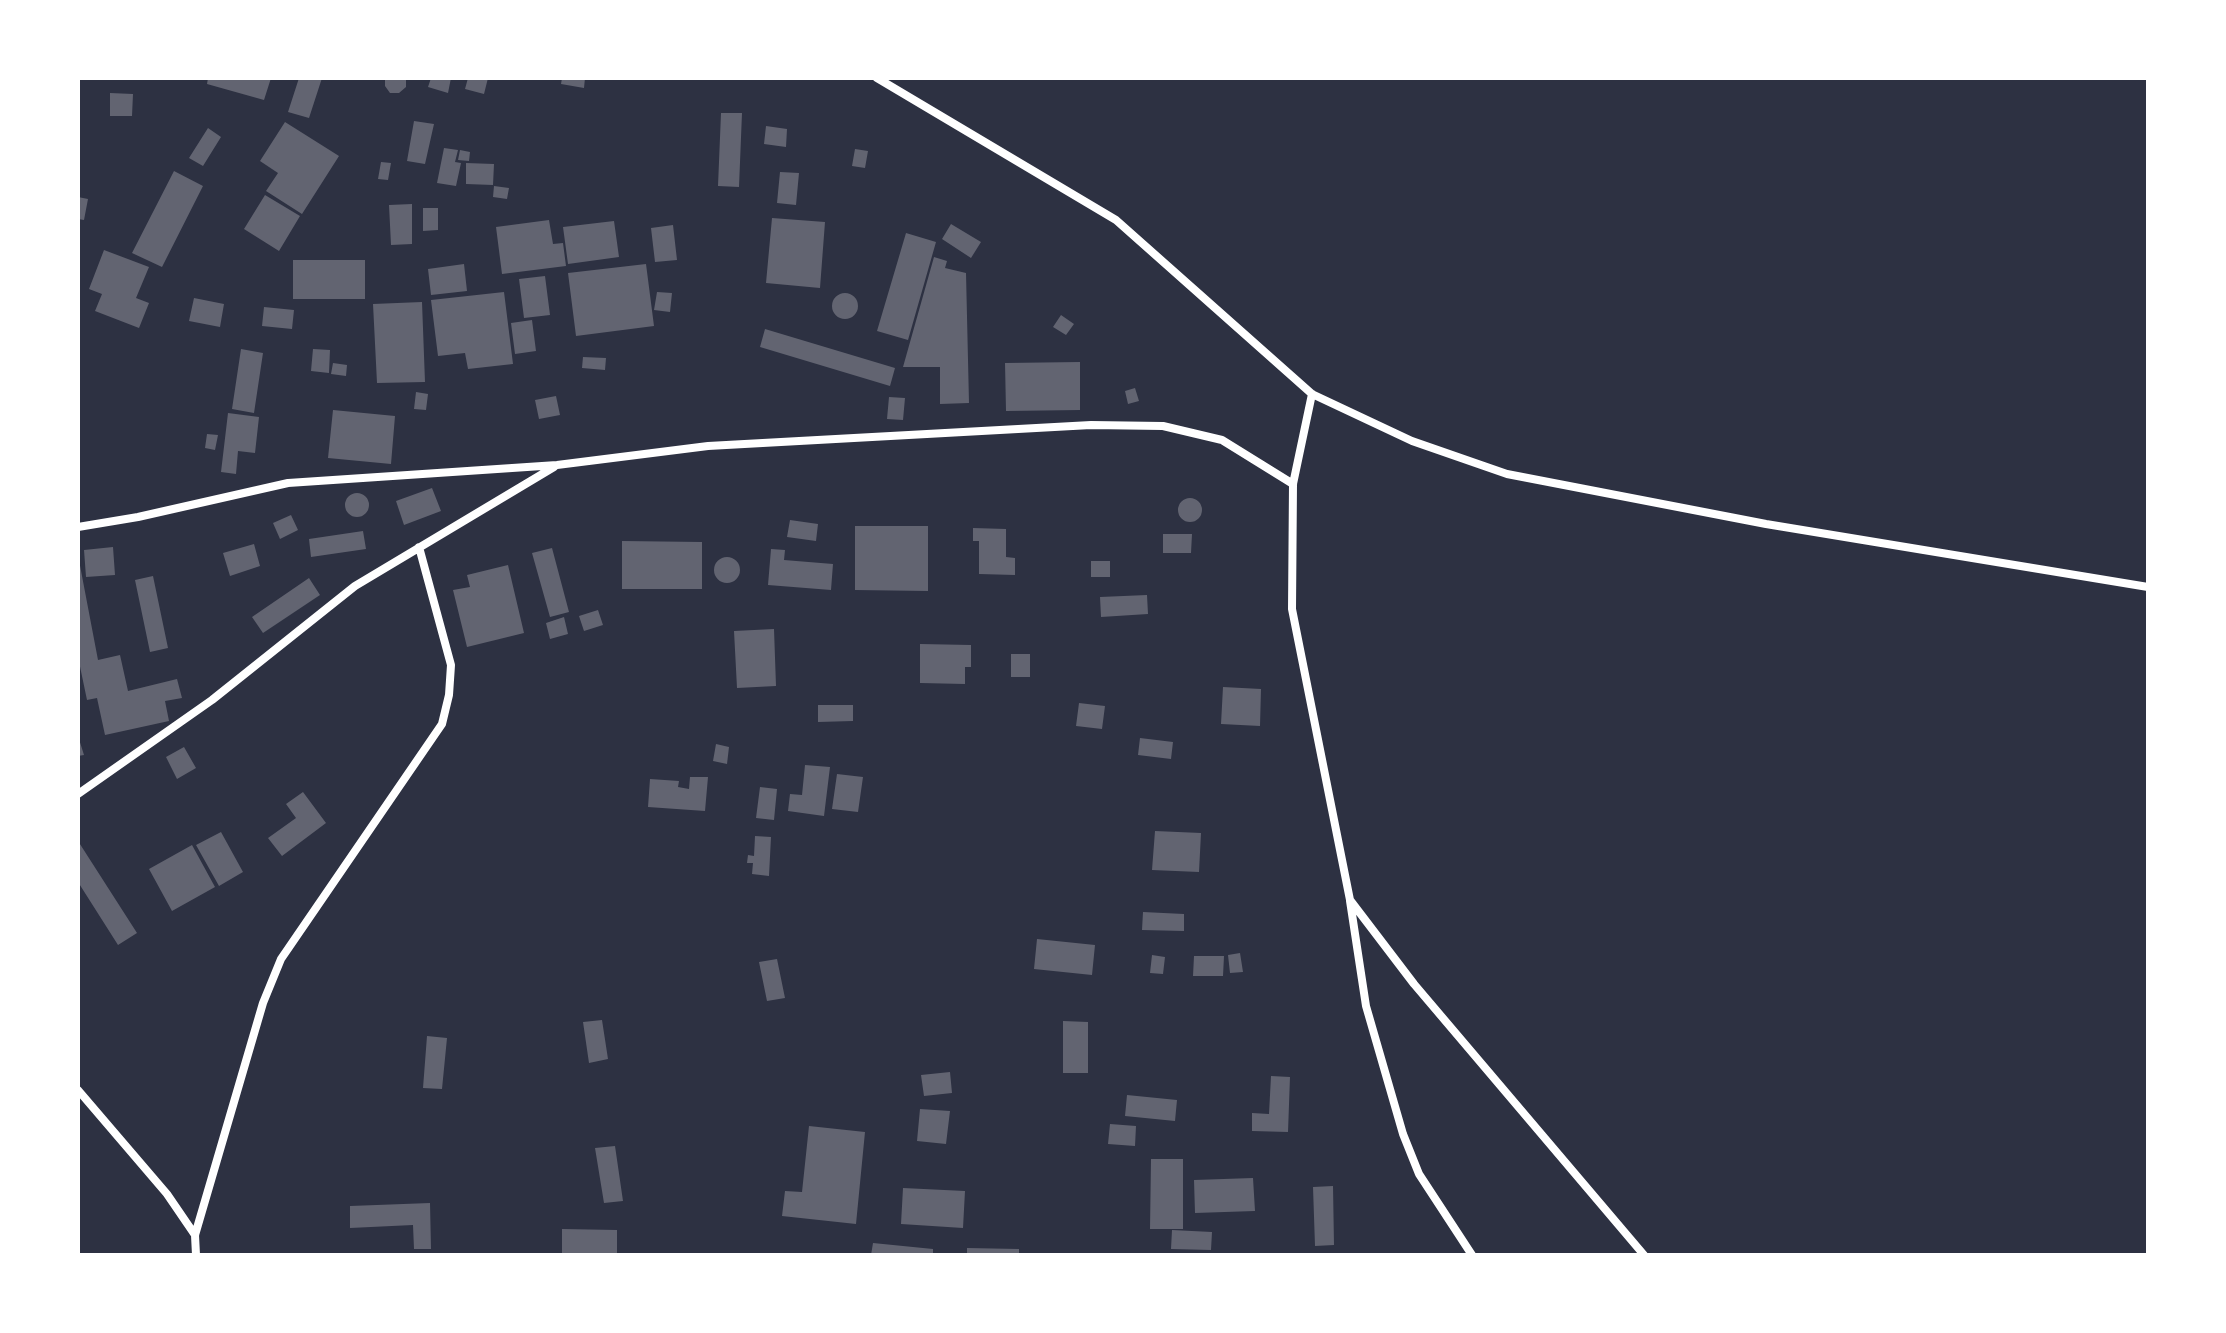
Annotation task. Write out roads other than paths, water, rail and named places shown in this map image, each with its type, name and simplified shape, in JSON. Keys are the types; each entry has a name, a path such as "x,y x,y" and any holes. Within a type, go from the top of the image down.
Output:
{"street":[{"path":"877,78 1116,220 1312,394 1412,441 1507,474 1766,524 2148,587"},
{"path":"1312,394 1293,484 1292,609 1350,900 1366,1006 1403,1134 1419,1174 1472,1255"},
{"path":"78,527 138,517 288,483 557,465 708,446 1091,425 1163,426 1222,440 1293,484"},
{"path":"78,794 212,700 355,586 557,465"},
{"path":"196,1255 195,1235 263,1003 281,959 442,724 449,695 451,665 419,547"},
{"path":"1350,900 1414,984 1644,1255"},
{"path":"78,1090 167,1194 195,1235"}]}
